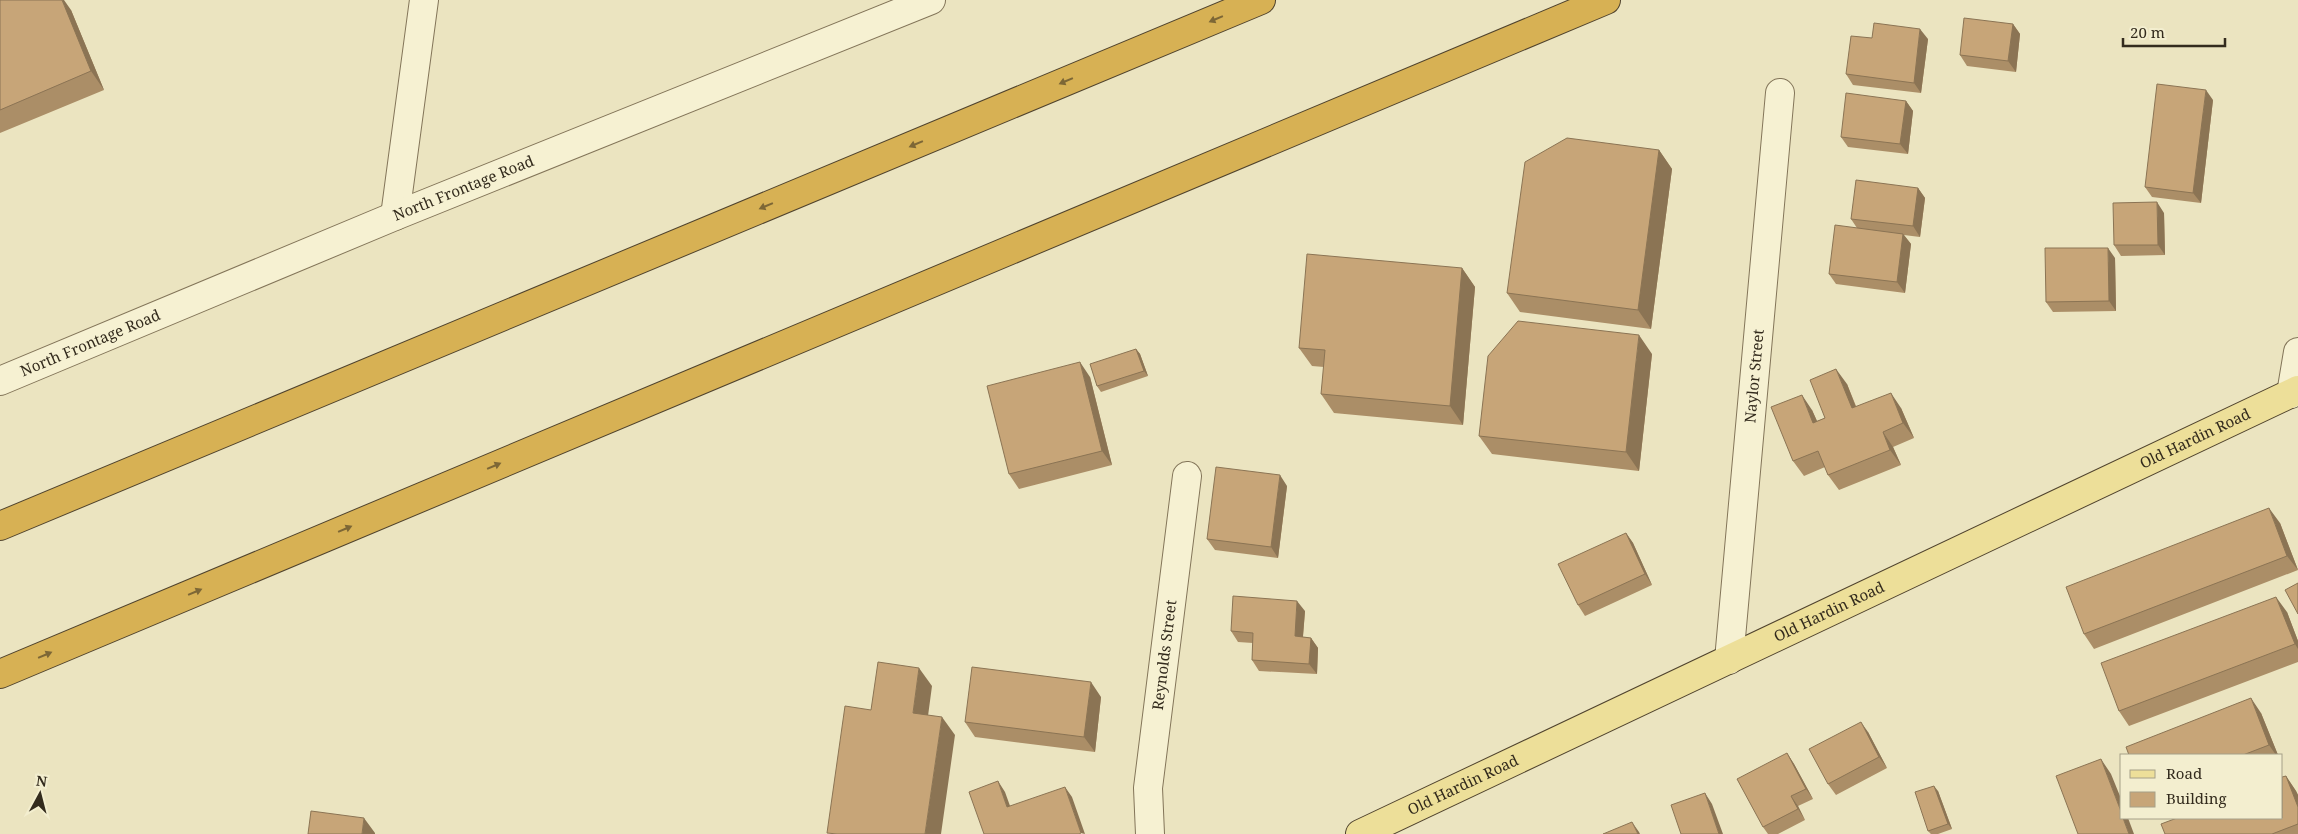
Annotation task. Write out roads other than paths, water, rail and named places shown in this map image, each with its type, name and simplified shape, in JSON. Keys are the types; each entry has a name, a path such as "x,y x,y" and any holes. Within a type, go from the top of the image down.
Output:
{"highway":[{"path":"0,526 1261,0"},
{"path":"0,674 1606,0"}],"main road":[{"name":"Old Hardin Road","path":"1360,834 2294,392"}],"street":[{"path":"395,216 424,0"},
{"name":"North Frontage Road","path":"0,381 395,216 931,0"},
{"name":"Naylor Street","path":"1729,660 1780,93"},
{"path":"2294,392 2298,352"},
{"name":"Reynolds Street","path":"1150,834 1148,788 1187,476"}]}
